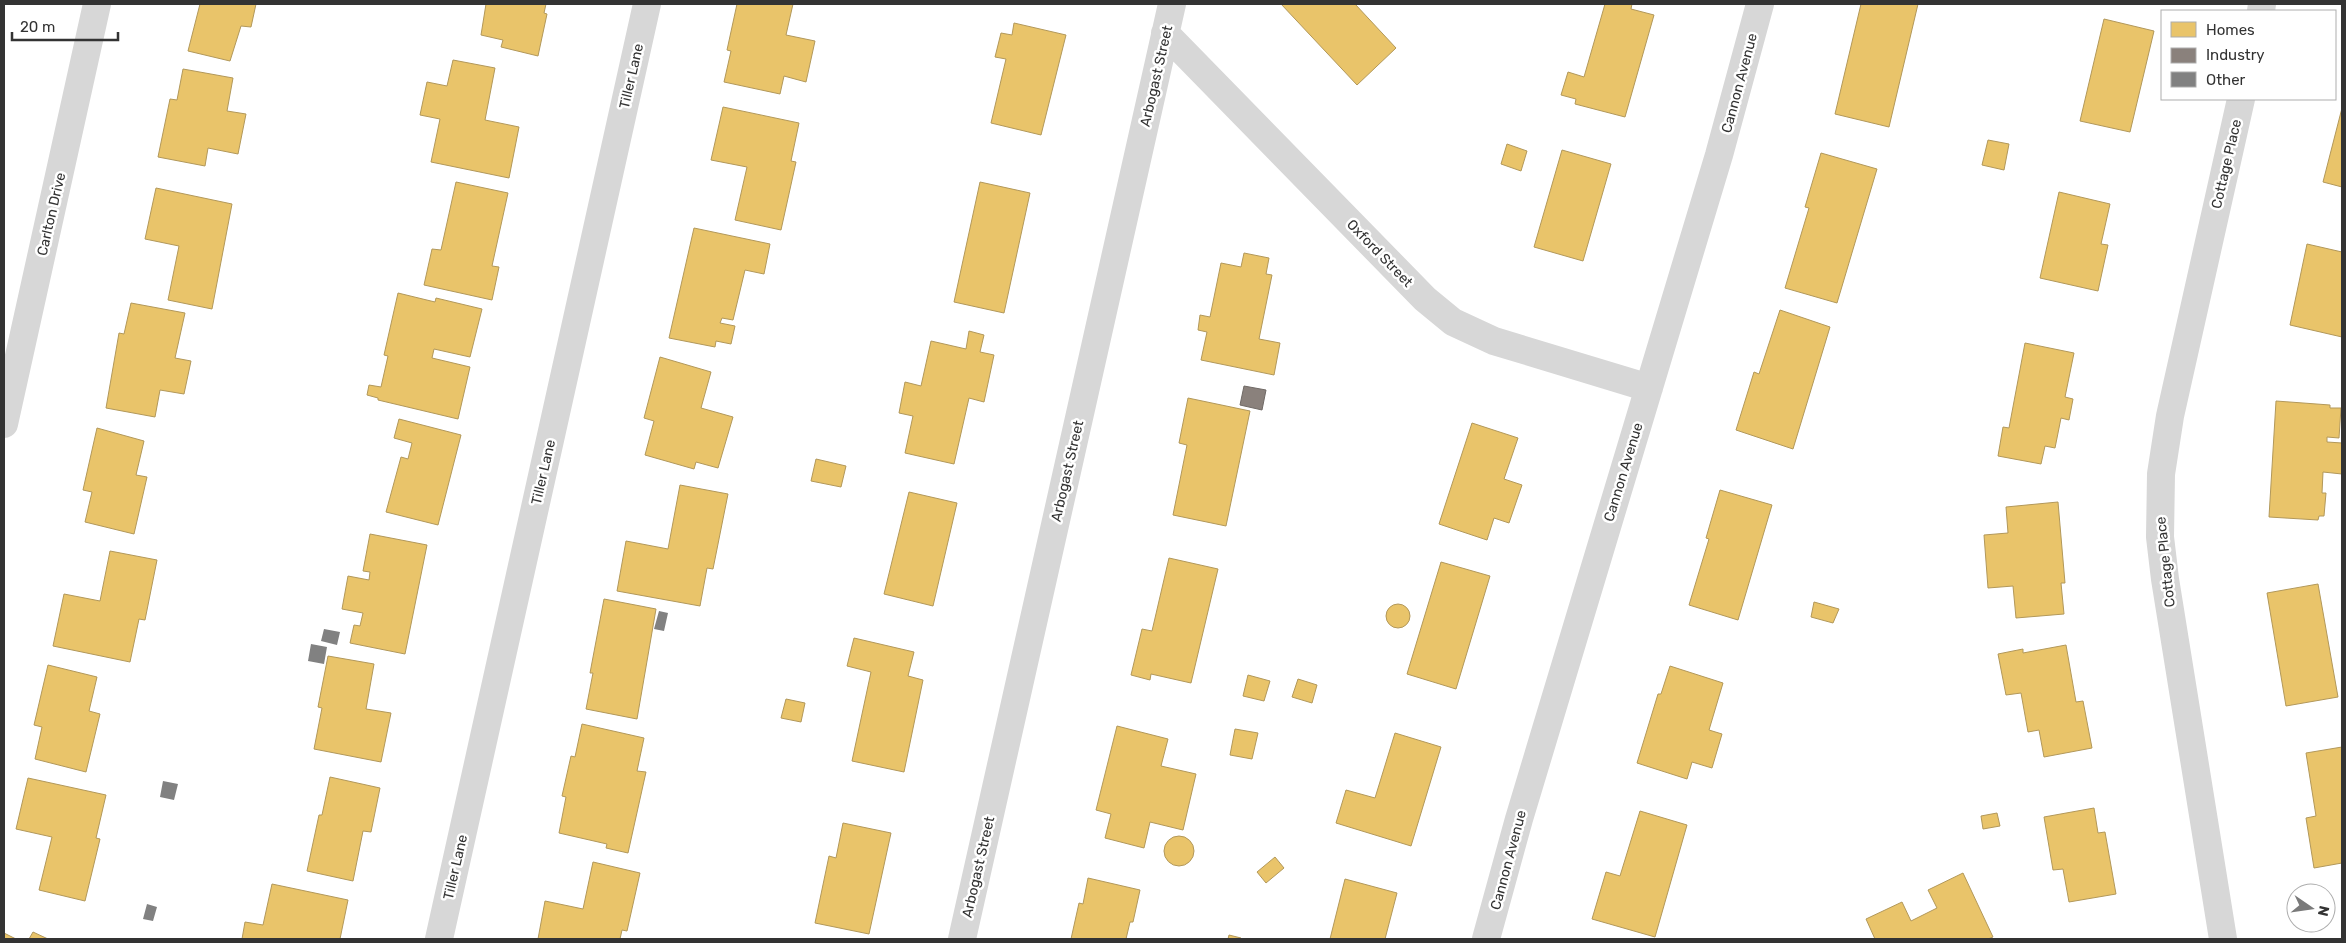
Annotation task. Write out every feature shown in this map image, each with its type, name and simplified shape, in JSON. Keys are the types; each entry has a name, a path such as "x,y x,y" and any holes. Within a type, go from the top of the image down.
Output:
{"street":[{"name":"Carlton Drive","path":"4,424 97,4"},
{"name":"Tiller Lane","path":"439,939 647,4"},
{"name":"Arbogast Street","path":"962,939 1172,4"},
{"name":"Cannon Avenue","path":"1486,939 1519,819 1719,155 1760,4"},
{"name":"Oxford Street","path":"1165,33 1425,299 1454,322 1494,341 1649,388"},
{"name":"Cottage Place","path":"2223,939 2165,579 2160,537 2161,474 2170,416 2241,100"}],"building: Homes":[{"path":"200,4 256,4 251,27 241,26 230,61 188,51"},
{"path":"486,4 546,4 544,13 547,14 538,56 501,47 503,40 481,35"},
{"path":"737,4 793,4 786,35 815,41 806,82 784,76 780,94 724,82 731,51 727,50"},
{"path":"1281,4 1355,4 1396,48 1357,85"},
{"path":"1605,4 1632,4 1631,9 1654,15 1625,117 1575,104 1576,99 1561,95 1568,72 1584,77"},
{"path":"1861,4 1918,4 1889,127 1835,114"},
{"path":"2104,19 2154,31 2130,132 2080,121"},
{"path":"1014,23 1066,35 1041,135 991,123 1006,59 995,57 1001,33 1012,35"},
{"path":"453,60 495,68 485,120 519,127 509,178 431,162 440,119 420,115 427,82 447,86"},
{"path":"183,69 233,78 227,111 246,114 238,154 208,148 205,166 158,157 170,99 177,100"},
{"path":"723,107 799,123 791,161 796,162 781,230 735,220 747,167 711,160"},
{"path":"2342,108 2342,187 2323,182"},
{"path":"1988,140 2009,144 2004,170 1982,165"},
{"path":"1507,144 1527,151 1521,171 1501,164"},
{"path":"1562,150 1611,164 1583,261 1534,247"},
{"path":"1821,153 1877,169 1837,303 1785,288 1809,208 1805,207"},
{"path":"456,182 508,193 492,266 499,267 492,300 424,285 432,249 441,250"},
{"path":"980,182 1030,193 1004,313 954,302"},
{"path":"156,188 232,204 212,309 168,300 179,246 145,239"},
{"path":"2059,192 2110,204 2101,244 2108,245 2098,291 2040,278"},
{"path":"694,228 770,244 764,274 745,270 733,320 722,318 720,323 735,326 731,344 716,341 715,347 669,338"},
{"path":"2307,244 2342,252 2342,337 2290,325"},
{"path":"1244,253 1269,258 1266,274 1272,275 1259,339 1280,343 1274,375 1201,360 1207,332 1198,330 1200,315 1210,317 1221,263 1241,267"},
{"path":"398,293 435,302 436,298 482,309 470,357 434,349 432,358 470,367 458,419 378,400 378,398 367,395 369,385 381,387 388,356 384,355"},
{"path":"131,303 185,313 175,358 191,361 184,394 160,390 155,417 106,408 119,333 124,334"},
{"path":"1780,310 1830,327 1793,449 1736,430 1754,372 1759,374"},
{"path":"969,331 984,335 980,352 994,355 984,402 969,398 954,464 905,453 913,416 899,413 905,382 921,386 931,341 966,349"},
{"path":"2025,343 2074,353 2065,397 2073,399 2069,420 2061,418 2055,448 2045,446 2041,464 1998,456 2003,427 2009,428"},
{"path":"660,357 711,372 701,408 733,417 718,468 696,462 694,469 645,455 654,421 644,418"},
{"path":"1188,398 1250,411 1226,526 1173,515 1187,445 1179,443"},
{"path":"2276,401 2330,405 2330,408 2341,408 2339,438 2327,437 2327,442 2342,443 2342,474 2323,472 2322,493 2326,493 2324,516 2319,516 2318,520 2269,517"},
{"path":"399,419 461,435 438,525 386,512 401,457 408,459 412,443 394,438"},
{"path":"1472,423 1518,438 1504,479 1522,485 1509,523 1494,518 1487,540 1439,524"},
{"path":"97,428 144,441 136,475 147,477 134,534 85,522 92,492 83,490"},
{"path":"816,459 846,466 841,487 811,481"},
{"path":"680,485 728,494 713,569 707,568 700,606 617,591 626,541 668,549"},
{"path":"1720,490 1772,505 1738,620 1689,605 1709,539 1706,538"},
{"path":"909,492 957,503 933,606 884,594"},
{"path":"2058,502 2065,583 2061,583 2064,614 2016,618 2013,586 1988,588 1984,535 2008,533 2006,507"},
{"path":"370,534 427,545 405,654 350,643 354,625 360,626 363,613 342,609 348,576 369,580 370,572 363,571"},
{"path":"110,551 157,560 145,620 139,619 130,662 53,646 64,594 100,601"},
{"path":"1169,558 1218,569 1191,683 1151,674 1150,680 1131,675 1142,629 1152,631"},
{"path":"1441,562 1490,576 1456,689 1407,674"},
{"path":"2318,584 2338,697 2286,706 2267,593"},
{"path":"604,599 656,609 637,719 586,709 593,673 590,673"},
{"path":"1814,602 1839,609 1833,623 1811,617"},
{"path":"1398,604 1407,607 1410,616 1407,625 1398,628 1389,625 1386,616 1389,607"},
{"path":"854,638 914,652 908,676 923,680 904,772 852,761 871,672 847,666"},
{"path":"2066,645 2076,702 2083,701 2092,748 2044,757 2039,730 2028,732 2021,693 2006,695 1998,654 2023,649 2023,653"},
{"path":"328,656 374,664 366,709 391,713 381,762 314,749 322,708 318,707"},
{"path":"48,665 97,677 89,711 100,714 86,772 35,759 42,727 34,725"},
{"path":"1670,666 1723,683 1709,730 1722,734 1712,768 1692,762 1687,779 1637,763 1658,694 1661,694"},
{"path":"1248,675 1270,681 1264,701 1243,696"},
{"path":"1298,679 1317,685 1312,703 1292,697"},
{"path":"786,699 805,703 801,722 781,718"},
{"path":"582,724 644,738 637,771 646,772 628,853 606,848 607,844 559,833 566,797 562,796 571,756 575,757"},
{"path":"1117,726 1168,739 1161,766 1196,774 1183,830 1150,822 1144,848 1105,838 1111,814 1096,810"},
{"path":"1235,729 1258,733 1252,759 1230,755"},
{"path":"1395,733 1441,747 1411,846 1336,823 1346,790 1375,798"},
{"path":"2342,747 2342,863 2314,868 2306,818 2316,816 2306,753"},
{"path":"330,777 380,788 371,832 363,831 353,881 307,871 319,815 322,815"},
{"path":"28,778 106,795 96,838 100,839 85,901 39,890 52,837 16,829"},
{"path":"2094,808 2098,833 2105,832 2116,894 2069,902 2063,869 2053,870 2044,817"},
{"path":"1640,811 1687,825 1655,937 1592,919 1606,872 1620,876"},
{"path":"1997,813 2000,826 1983,829 1981,816"},
{"path":"843,823 891,833 869,934 815,923 829,856 836,858"},
{"path":"1179,836 1190,840 1194,851 1190,862 1179,866 1168,862 1164,851 1168,840"},
{"path":"1275,857 1284,868 1266,883 1257,872"},
{"path":"593,862 640,873 627,931 622,930 620,939 538,939 545,901 583,909"},
{"path":"1963,873 1993,937 1988,939 1875,939 1866,919 1902,902 1911,921 1937,908 1928,890"},
{"path":"1088,878 1140,890 1133,922 1130,922 1126,939 1071,939 1079,903 1083,904"},
{"path":"1345,879 1397,893 1385,939 1330,939"},
{"path":"272,884 348,900 340,939 242,939 245,922 263,925"},
{"path":"33,932 48,939 29,939"},
{"path":"4,933 16,939 4,939"},
{"path":"1229,935 1241,938 1241,939 1228,939"}],"building: Industry":[{"path":"1244,386 1266,390 1262,410 1240,405"}],"building: Other":[{"path":"659,611 668,613 664,631 654,629"},
{"path":"324,629 340,632 337,645 321,641"},
{"path":"311,644 327,647 324,664 308,661"},
{"path":"163,781 178,784 174,800 160,797"},
{"path":"147,904 157,907 153,921 143,919"}]}
